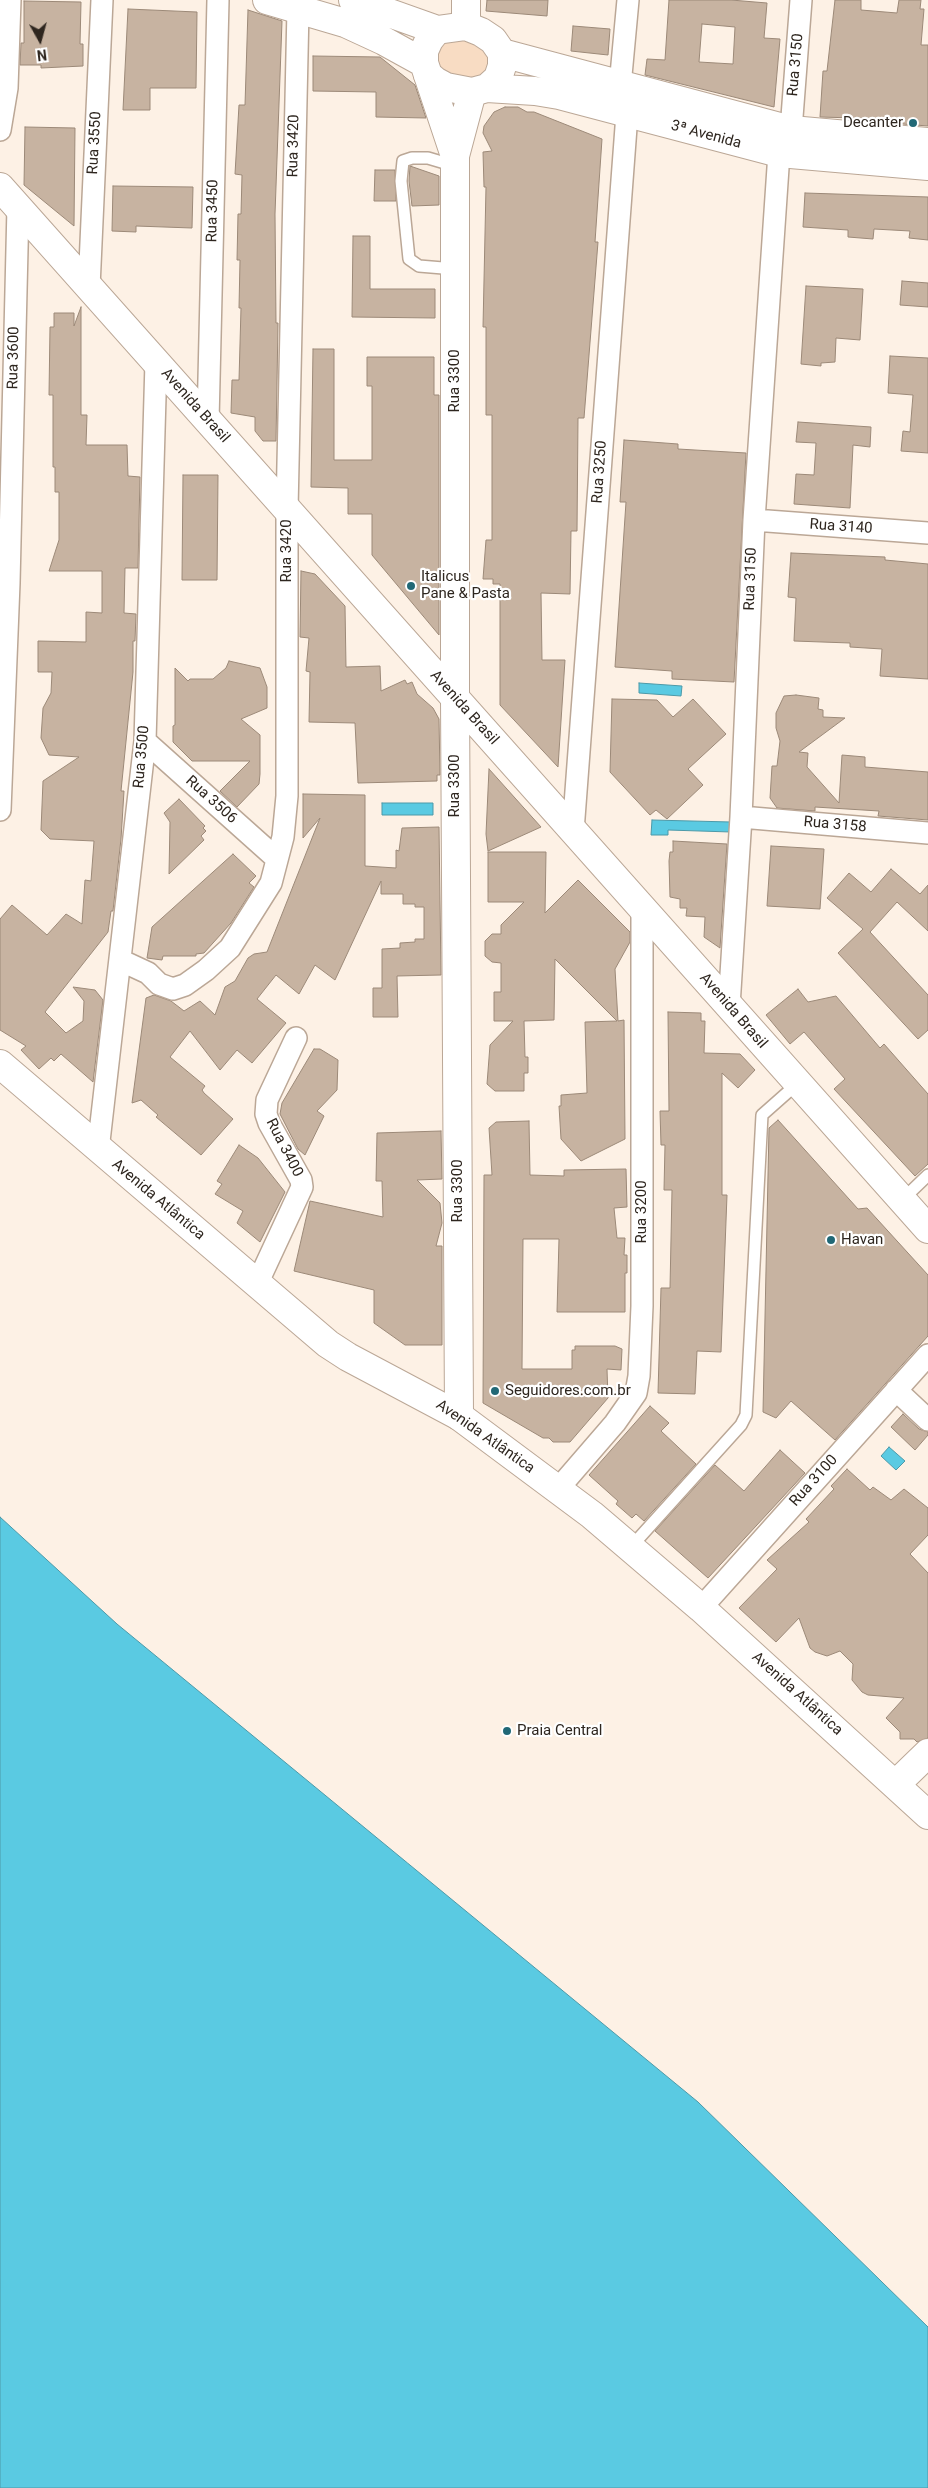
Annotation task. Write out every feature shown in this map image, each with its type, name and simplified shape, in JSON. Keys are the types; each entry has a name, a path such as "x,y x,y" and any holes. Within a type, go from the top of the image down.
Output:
{"main road":[{"path":"267,0 298,8 367,32 426,69 446,87 479,90 498,78 502,66 502,53 493,40 480,32 466,13 437,30 429,40 424,51 426,69"},
{"path":"368,2 437,30"},
{"name":"3ª Avenida","path":"502,53 620,86 785,141 928,142"},
{"name":"Rua 3300","path":"426,69 455,161 455,698 459,1416"},
{"name":"3ª Avenida","path":"479,90 535,90 627,114 928,166"},
{"name":"Rua 3300","path":"455,161 479,90"},
{"name":"Avenida Brasil","path":"9,197 928,1229"},
{"name":"Avenida Atlântica","path":"0,1064 98,1150 328,1344 348,1357 459,1416 558,1489 701,1608 928,1815"},
{"path":"896,1784 928,1753"}],"street":[{"path":"0,130 10,0"},
{"name":"Rua 3550","path":"89,287 102,0"},
{"name":"Rua 3450","path":"208,421 218,0"},
{"path":"620,86 628,0"},
{"name":"Rua 3150","path":"729,1006 741,817 754,520 785,141 802,0"},
{"name":"Rua 3420","path":"120,960 148,973 158,984 173,989 185,985 206,970 230,948 271,883 283,837 287,796 287,509 298,8"},
{"name":"Rua 3250","path":"573,831 627,114"},
{"name":"Rua 3600","path":"0,810 9,583 9,197"},
{"name":"Rua 3500","path":"98,1150 145,741 156,362"},
{"name":"Rua 3140","path":"754,520 928,534"},
{"name":"Rua 3506","path":"145,741 277,859"},
{"name":"Rua 3158","path":"741,817 928,833"},
{"name":"Rua 3200","path":"558,1489 615,1423 636,1393 639,1376 642,1306 642,908"},
{"name":"Rua 3400","path":"257,1284 302,1187 301,1180 269,1123 266,1114 267,1100 296,1038"},
{"name":"Rua 3100","path":"701,1608 928,1355"},
{"path":"896,1390 928,1420"}],"lane":[{"path":"455,161 412,158 403,161 401,181 408,259 419,266 455,269"},
{"path":"630,1548 741,1425 746,1415 762,1115 797,1084"},
{"path":"902,1200 928,1175"}],"shaded area":[{"path":"454,33 488,46 494,68 479,82 437,71 432,54"}],"water":[{"path":"639,683 682,686 681,696 639,693"},
{"path":"382,803 433,803 433,815 382,815"},
{"path":"652,820 731,822 731,832 668,830 668,835 651,835"},
{"path":"889,1447 905,1461 896,1470 881,1456"},
{"path":"0,1517 117,1624 698,2102 928,2327 928,2488 0,2488"}],"building":[{"path":"487,0 548,0 547,16 486,11"},
{"path":"669,0 731,0 767,3 764,38 780,39 774,107 645,75 647,59 665,60","holes":["702,24 735,27 733,64 699,62"]},
{"path":"835,0 861,0 861,10 897,13 899,0 921,0 920,9 924,9 921,45 928,45 928,126 890,123 890,119 820,117 823,71 827,71"},
{"path":"24,1 81,2 80,44 83,44 83,66 41,68 41,65 20,65 21,43 24,43"},
{"path":"128,9 197,12 196,88 150,88 150,110 123,110"},
{"path":"248,10 282,21 275,214 276,323 278,323 276,441 263,441 255,431 255,417 231,413 232,380 239,380 241,308 239,308 240,260 237,260 238,214 241,214 242,175 235,174 239,105 245,105"},
{"path":"573,26 610,29 608,55 571,51"},
{"path":"313,56 380,57 415,85 426,118 376,117 376,92 313,91"},
{"path":"505,107 518,107 527,112 534,112 602,139 595,242 598,242 584,418 578,418 577,531 571,531 570,594 541,593 542,660 565,660 558,767 500,705 500,584 493,584 493,579 483,579 486,540 492,540 492,415 486,415 486,327 483,327 486,187 484,187 483,152 492,151 483,133 484,126 494,112"},
{"path":"25,127 75,128 74,226 24,185"},
{"path":"410,166 439,176 439,205 412,206 409,181"},
{"path":"375,170 395,170 396,201 374,201"},
{"path":"113,186 193,187 192,228 136,226 136,232 112,231"},
{"path":"805,193 928,197 928,240 909,238 910,231 874,229 873,239 848,237 848,230 803,227"},
{"path":"353,236 370,236 370,289 435,289 435,318 352,317"},
{"path":"902,281 928,283 928,307 900,305"},
{"path":"806,286 863,289 860,340 836,338 835,362 821,363 821,366 801,364"},
{"path":"81,307 81,415 87,415 86,445 127,445 128,476 140,477 138,568 125,568 124,613 136,614 135,641 133,641 133,672 121,791 124,791 121,839 113,911 111,911 108,932 45,1012 66,1033 83,1021 84,1001 73,987 95,990 103,1000 93,1082 61,1054 54,1061 51,1058 39,1069 21,1050 26,1046 0,1030 0,919 12,905 47,935 66,914 82,924 85,880 91,881 94,841 50,839 41,830 43,781 79,757 49,755 41,738 43,708 51,693 52,672 38,672 38,641 86,642 86,612 102,613 102,571 49,571 59,540 59,492 55,492 55,467 53,467 53,395 49,395 50,327 54,327 54,313 74,313 74,326"},
{"path":"313,349 334,349 334,460 372,460 372,386 367,386 367,357 434,357 434,395 439,395 439,635 372,555 372,514 348,514 348,488 311,487"},
{"path":"890,356 928,358 928,453 901,451 903,431 910,432 913,395 888,393"},
{"path":"798,422 871,427 870,447 853,445 850,508 794,504 796,474 814,475 816,443 796,442"},
{"path":"624,440 678,444 678,449 746,453 734,682 672,679 672,671 615,667 626,502 620,502"},
{"path":"183,475 218,475 217,580 182,580"},
{"path":"791,553 885,557 885,560 928,564 928,679 880,676 882,649 850,647 850,643 794,641 796,598 788,597"},
{"path":"301,571 315,574 345,606 346,667 380,666 381,691 405,680 407,684 412,682 417,694 433,708 439,719 440,775 437,775 437,781 358,783 355,723 309,722 310,672 306,671 309,638 300,637"},
{"path":"229,661 260,668 267,687 267,708 241,719 260,735 260,774 259,784 237,807 220,791 250,761 192,761 173,742 173,726 175,725 175,668 188,681 190,679 213,679 226,668"},
{"path":"796,695 819,698 818,709 823,710 823,717 845,718 799,752 808,753 807,767 839,803 842,755 865,757 865,767 928,772 928,820 878,816 879,811 815,807 815,811 777,808 770,798 772,766 777,766 780,741 776,728 776,713 784,696"},
{"path":"612,699 657,700 673,717 693,699 726,734 688,769 703,785 667,819 656,810 650,815 610,772"},
{"path":"489,769 541,827 488,851 486,834"},
{"path":"303,794 365,795 365,866 396,868 396,850 399,851 402,828 439,827 441,975 397,976 398,1017 373,1017 373,988 382,988 382,949 400,948 400,943 424,939 424,907 415,907 415,904 403,904 403,894 381,894 381,881 335,980 315,965 299,994 276,975 257,999 286,1023 252,1063 237,1050 220,1070 190,1031 170,1057 205,1086 202,1090 204,1093 233,1119 201,1155 156,1117 158,1115 141,1100 132,1103 146,998 154,995 171,1001 184,1011 200,1001 215,1015 225,987 235,981 248,958 254,954 267,952 320,818 303,838"},
{"path":"179,799 205,826 203,828 206,831 201,836 204,840 169,874 170,822 164,813"},
{"path":"673,841 727,844 720,948 704,937 705,917 686,916 687,908 680,908 680,899 670,897 669,861 670,852 673,852"},
{"path":"771,846 824,849 820,909 767,906"},
{"path":"488,852 546,852 545,913 578,880 630,932 630,942 615,969 618,1021 624,1020 625,1139 581,1161 561,1139 559,1106 561,1106 561,1095 587,1093 585,1022 617,1021 555,959 554,1020 524,1021 525,1057 528,1057 528,1073 524,1073 524,1091 495,1091 487,1084 490,1045 513,1021 494,1021 494,992 501,992 501,963 492,962 485,956 485,941 492,934 501,934 501,925 524,902 488,902"},
{"path":"233,854 256,876 249,883 254,887 231,923 204,953 196,954 196,956 163,956 162,960 147,958 152,927"},
{"path":"891,869 920,894 928,885 928,931 897,902 870,932 928,995 928,1030 918,1039 838,953 863,929 827,898 849,873 871,892"},
{"path":"798,989 808,1002 836,996 880,1048 884,1044 928,1094 928,1164 915,1176 834,1089 845,1079 804,1032 790,1044 766,1015"},
{"path":"668,1012 701,1013 701,1021 705,1021 704,1053 740,1054 755,1070 738,1088 722,1073 722,1195 727,1195 721,1352 697,1351 695,1394 658,1393 661,1288 670,1288 672,1190 664,1190 665,1145 661,1145 660,1111 669,1111"},
{"path":"314,1049 320,1049 338,1060 337,1090 317,1111 324,1116 305,1155 298,1149 280,1114 282,1103"},
{"name":"Havan","path":"778,1120 858,1209 867,1208 928,1275 928,1336 835,1440 791,1401 776,1418 763,1412 769,1128"},
{"path":"529,1121 530,1175 564,1176 564,1170 626,1169 627,1207 614,1208 617,1238 625,1238 624,1255 627,1255 625,1312 557,1312 559,1239 523,1239 522,1369 572,1369 572,1350 575,1350 575,1346 615,1346 622,1349 621,1370 607,1369 608,1398 570,1442 553,1442 549,1438 543,1438 483,1403 484,1175 492,1175 489,1128 496,1122"},
{"path":"441,1131 442,1179 417,1180 440,1203 442,1223 436,1246 442,1246 442,1345 405,1345 374,1323 374,1290 294,1271 310,1201 383,1217 382,1181 376,1181 377,1133"},
{"path":"239,1145 258,1158 285,1192 260,1242 237,1223 243,1211 215,1194 222,1184 217,1181"},
{"path":"650,1406 669,1423 661,1431 696,1464 644,1521 636,1514 632,1518 616,1504 618,1501 589,1475"},
{"path":"903,1414 919,1429 928,1432 928,1435 915,1450 891,1427"},
{"path":"780,1450 805,1473 708,1578 655,1531 715,1465 744,1491"},
{"path":"847,1469 870,1490 873,1487 891,1500 904,1489 928,1508 928,1535 910,1554 928,1573 928,1738 917,1742 914,1739 900,1739 900,1732 886,1718 904,1698 868,1695 862,1692 852,1680 853,1664 840,1651 827,1656 810,1648 799,1618 776,1642 739,1608 777,1569 767,1560 809,1522 806,1519 834,1489 831,1486"}],"place":[{"name":"Decanter","path":"913,123"},
{"name":"Italicus Pane & Pasta","path":"411,586"},
{"name":"Havan","path":"831,1240"},
{"name":"Seguidores.com.br","path":"495,1391"},
{"name":"Praia Central","path":"507,1731"}]}
